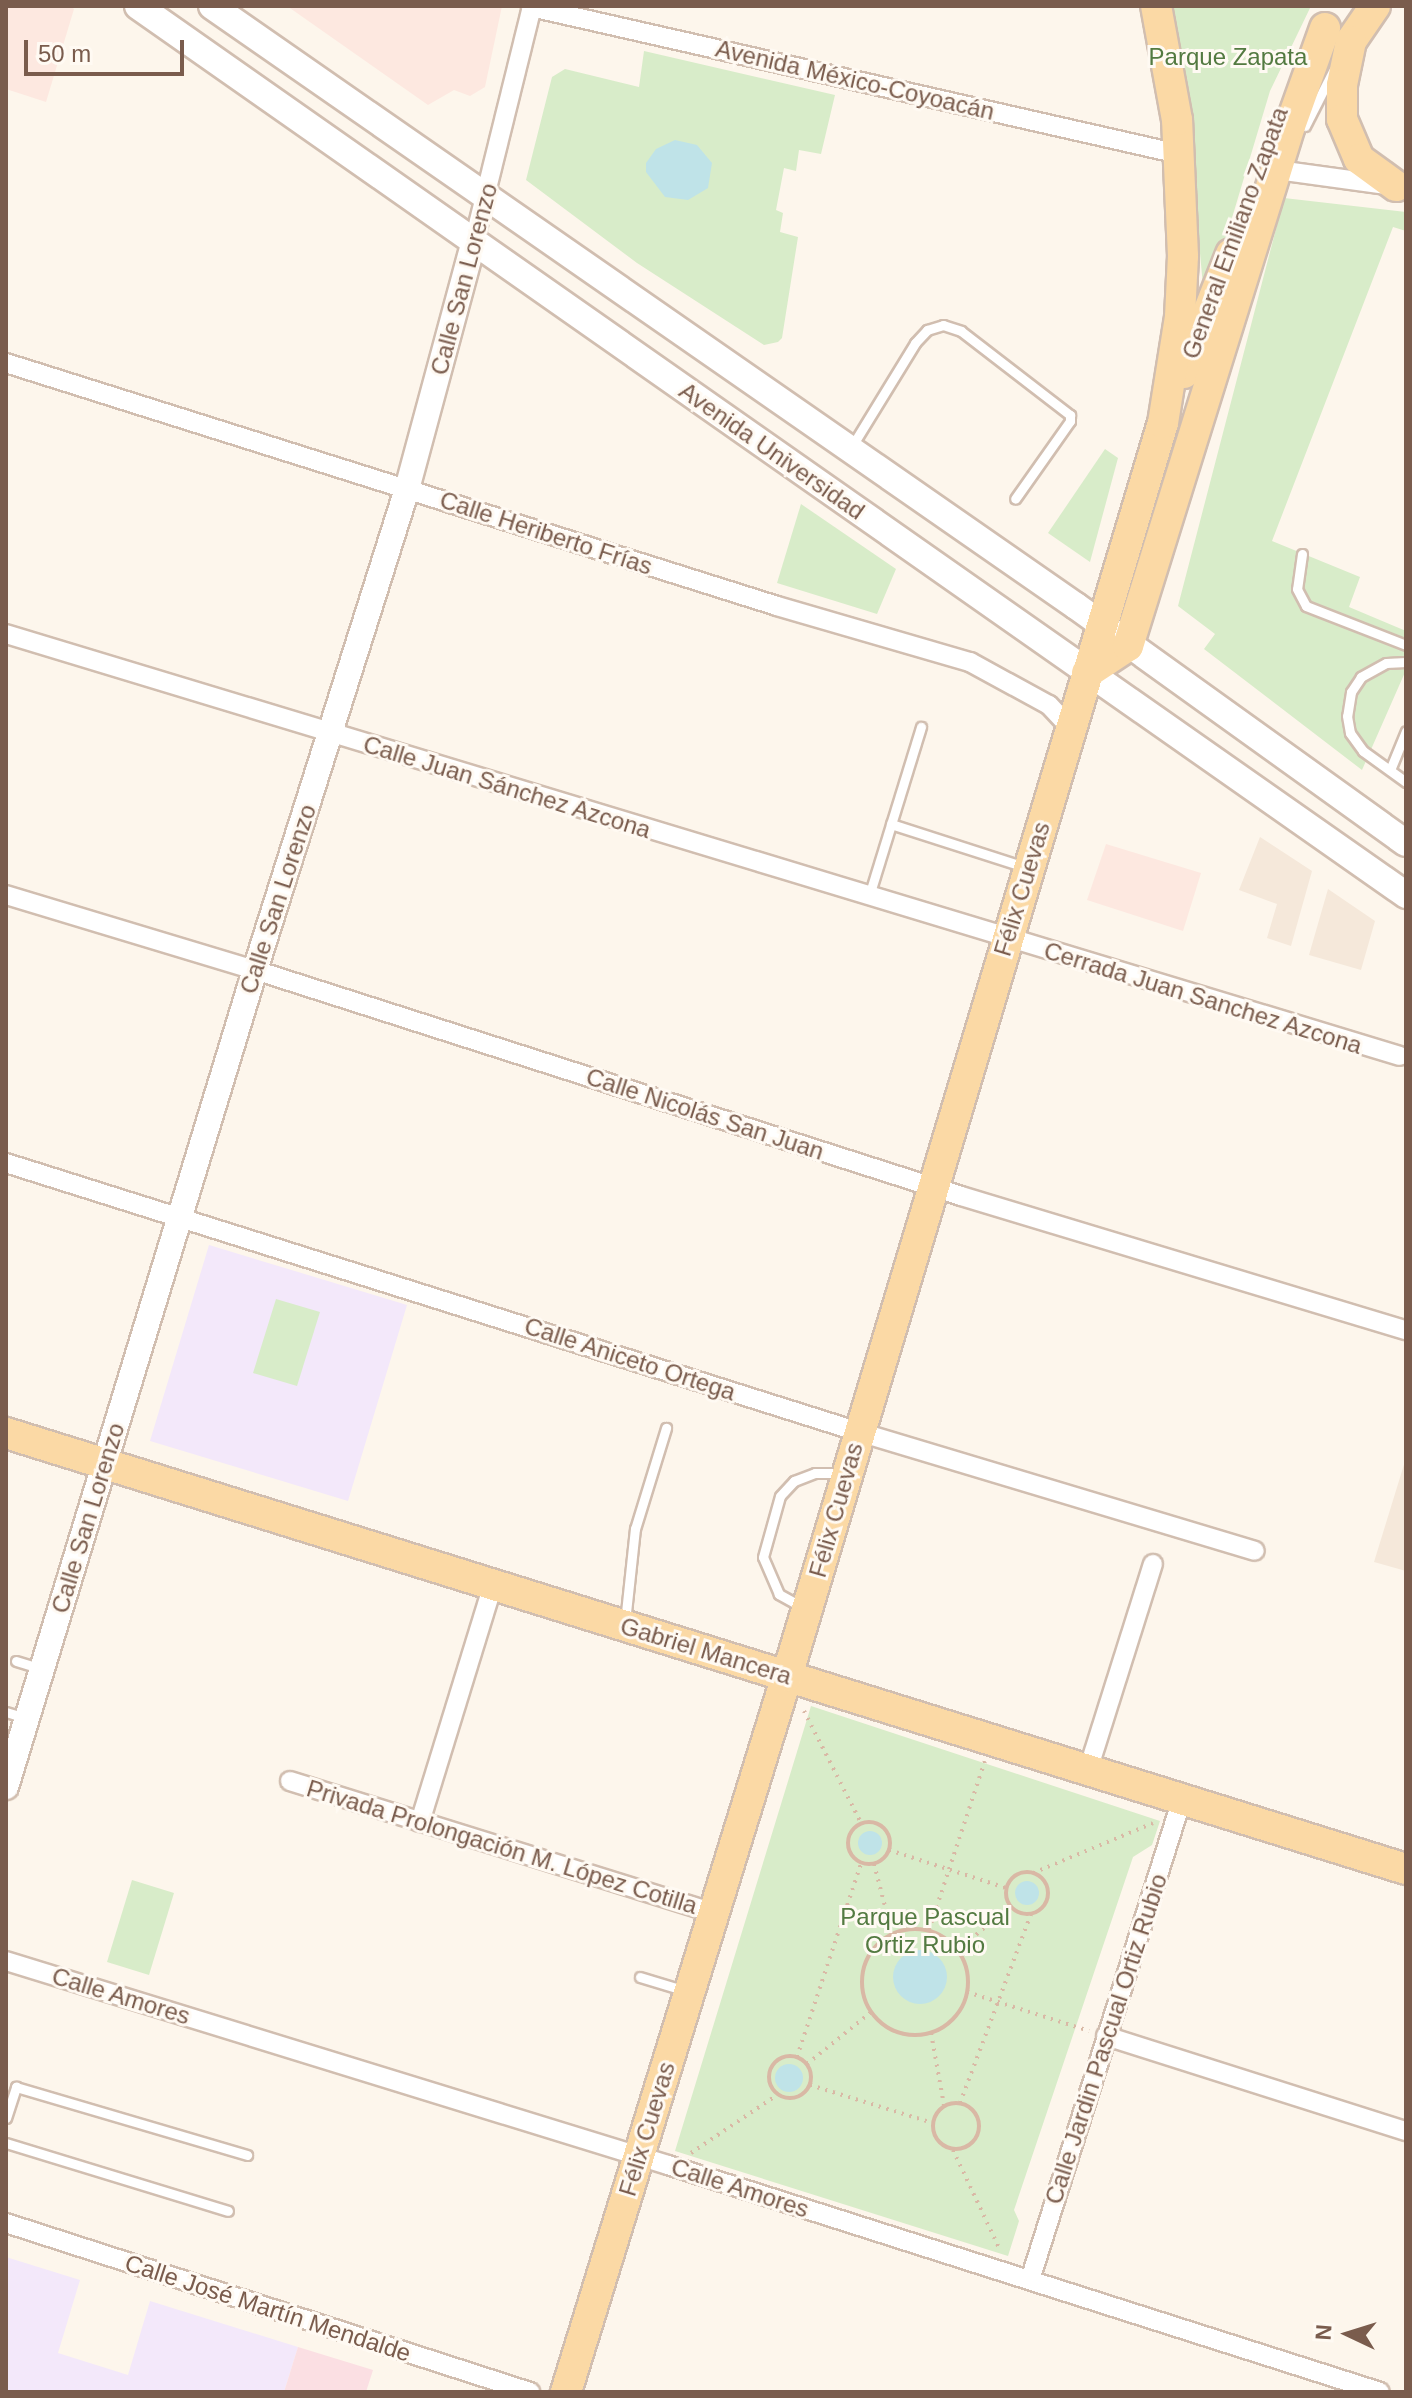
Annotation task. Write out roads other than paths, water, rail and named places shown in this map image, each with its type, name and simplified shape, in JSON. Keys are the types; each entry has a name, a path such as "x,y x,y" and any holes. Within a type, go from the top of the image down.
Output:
{"main road":[{"name":"Avenida Universidad","path":"138,6 1406,895"},
{"name":"Avenida Universidad","path":"212,6 850,449 1406,843"},
{"path":"1156,6 1172,80 1179,154 1182,287 1163,423"},
{"path":"1087,673 1133,649 1280,167 1338,25 1375,6"},
{"path":"1338,25 1345,132 1359,159 1401,187"},
{"name":"General Emiliano Zapata","path":"1163,423 1220,283 1280,167"},
{"name":"Félix Cuevas","path":"566,2392 787,1676 1163,423"},
{"name":"Gabriel Mancera","path":"6,1433 1406,1869"}],"street":[{"name":"Calle San Lorenzo","path":"6,1787 16,1715 42,1669 255,970 407,489 487,199 532,6"},
{"name":"Avenida México-Coyoacán","path":"532,6 1179,154"},
{"path":"1280,167 1401,187"},
{"name":"Calle Heriberto Frías","path":"6,363 777,606 970,662 1049,705 1071,729"},
{"name":"Calle Juan Sánchez Azcona","path":"6,634 1007,939"},
{"name":"Calle Nicolás San Juan","path":"6,895 255,970 933,1187 1406,1330"},
{"name":"Cerrada Juan Sanchez Azcona","path":"1007,939 1400,1056"},
{"name":"Calle Aniceto Ortega","path":"6,1163 859,1432 1255,1551"},
{"path":"1088,1770 1153,1564"},
{"path":"420,1822 493,1585"},
{"name":"Privada Prolongación M. López Cotilla","path":"290,1781 714,1913"},
{"name":"Calle Jardin Pascual Ortiz Rubio","path":"1030,2280 1106,2036 1174,1797"},
{"name":"Calle Amores","path":"6,1961 668,2165 1380,2392"},
{"path":"1106,2036 1406,2131"},
{"name":"Calle José Martín Mendalde","path":"6,2223 530,2392"}],"lane":[{"path":"1302,135 1325,84 1338,25"},
{"path":"850,449 915,343 927,330 943,325 961,331 1070,415 1070,421 1015,499"},
{"path":"1302,554 1297,589 1306,606 1406,645"},
{"path":"1406,662 1386,663 1368,671 1351,692 1347,708 1348,724 1355,741 1406,782"},
{"path":"869,896 921,727"},
{"path":"1390,770 1406,731"},
{"path":"891,824 1028,868"},
{"path":"624,1626 630,1597 635,1529 666,1428"},
{"path":"807,1610 779,1594 763,1557 780,1496 794,1481 815,1473 847,1473"},
{"path":"16,1661 42,1669"},
{"path":"640,1977 690,1992"},
{"path":"6,2118 16,2087 247,2155"},
{"path":"6,2143 228,2211"}],"water":[{"path":"675,140 697,145 712,163 708,188 688,200 665,197 646,172 646,163 656,149"},
{"path":"870,1831 879,1834 882,1843 879,1852 870,1855 861,1852 858,1843 861,1834"},
{"path":"1027,1881 1036,1884 1039,1893 1036,1902 1027,1905 1018,1902 1015,1893 1018,1884"},
{"path":"920,1950 939,1958 947,1977 939,1996 920,2004 901,1996 893,1977 901,1958"},
{"path":"789,2064 799,2068 803,2078 799,2088 789,2092 779,2088 775,2078 779,2068"}],"park label":[{"name":"Parque Zapata","path":"1228,57"},
{"name":"Parque Pascual Ortiz Rubio","path":"925,1931"}]}
